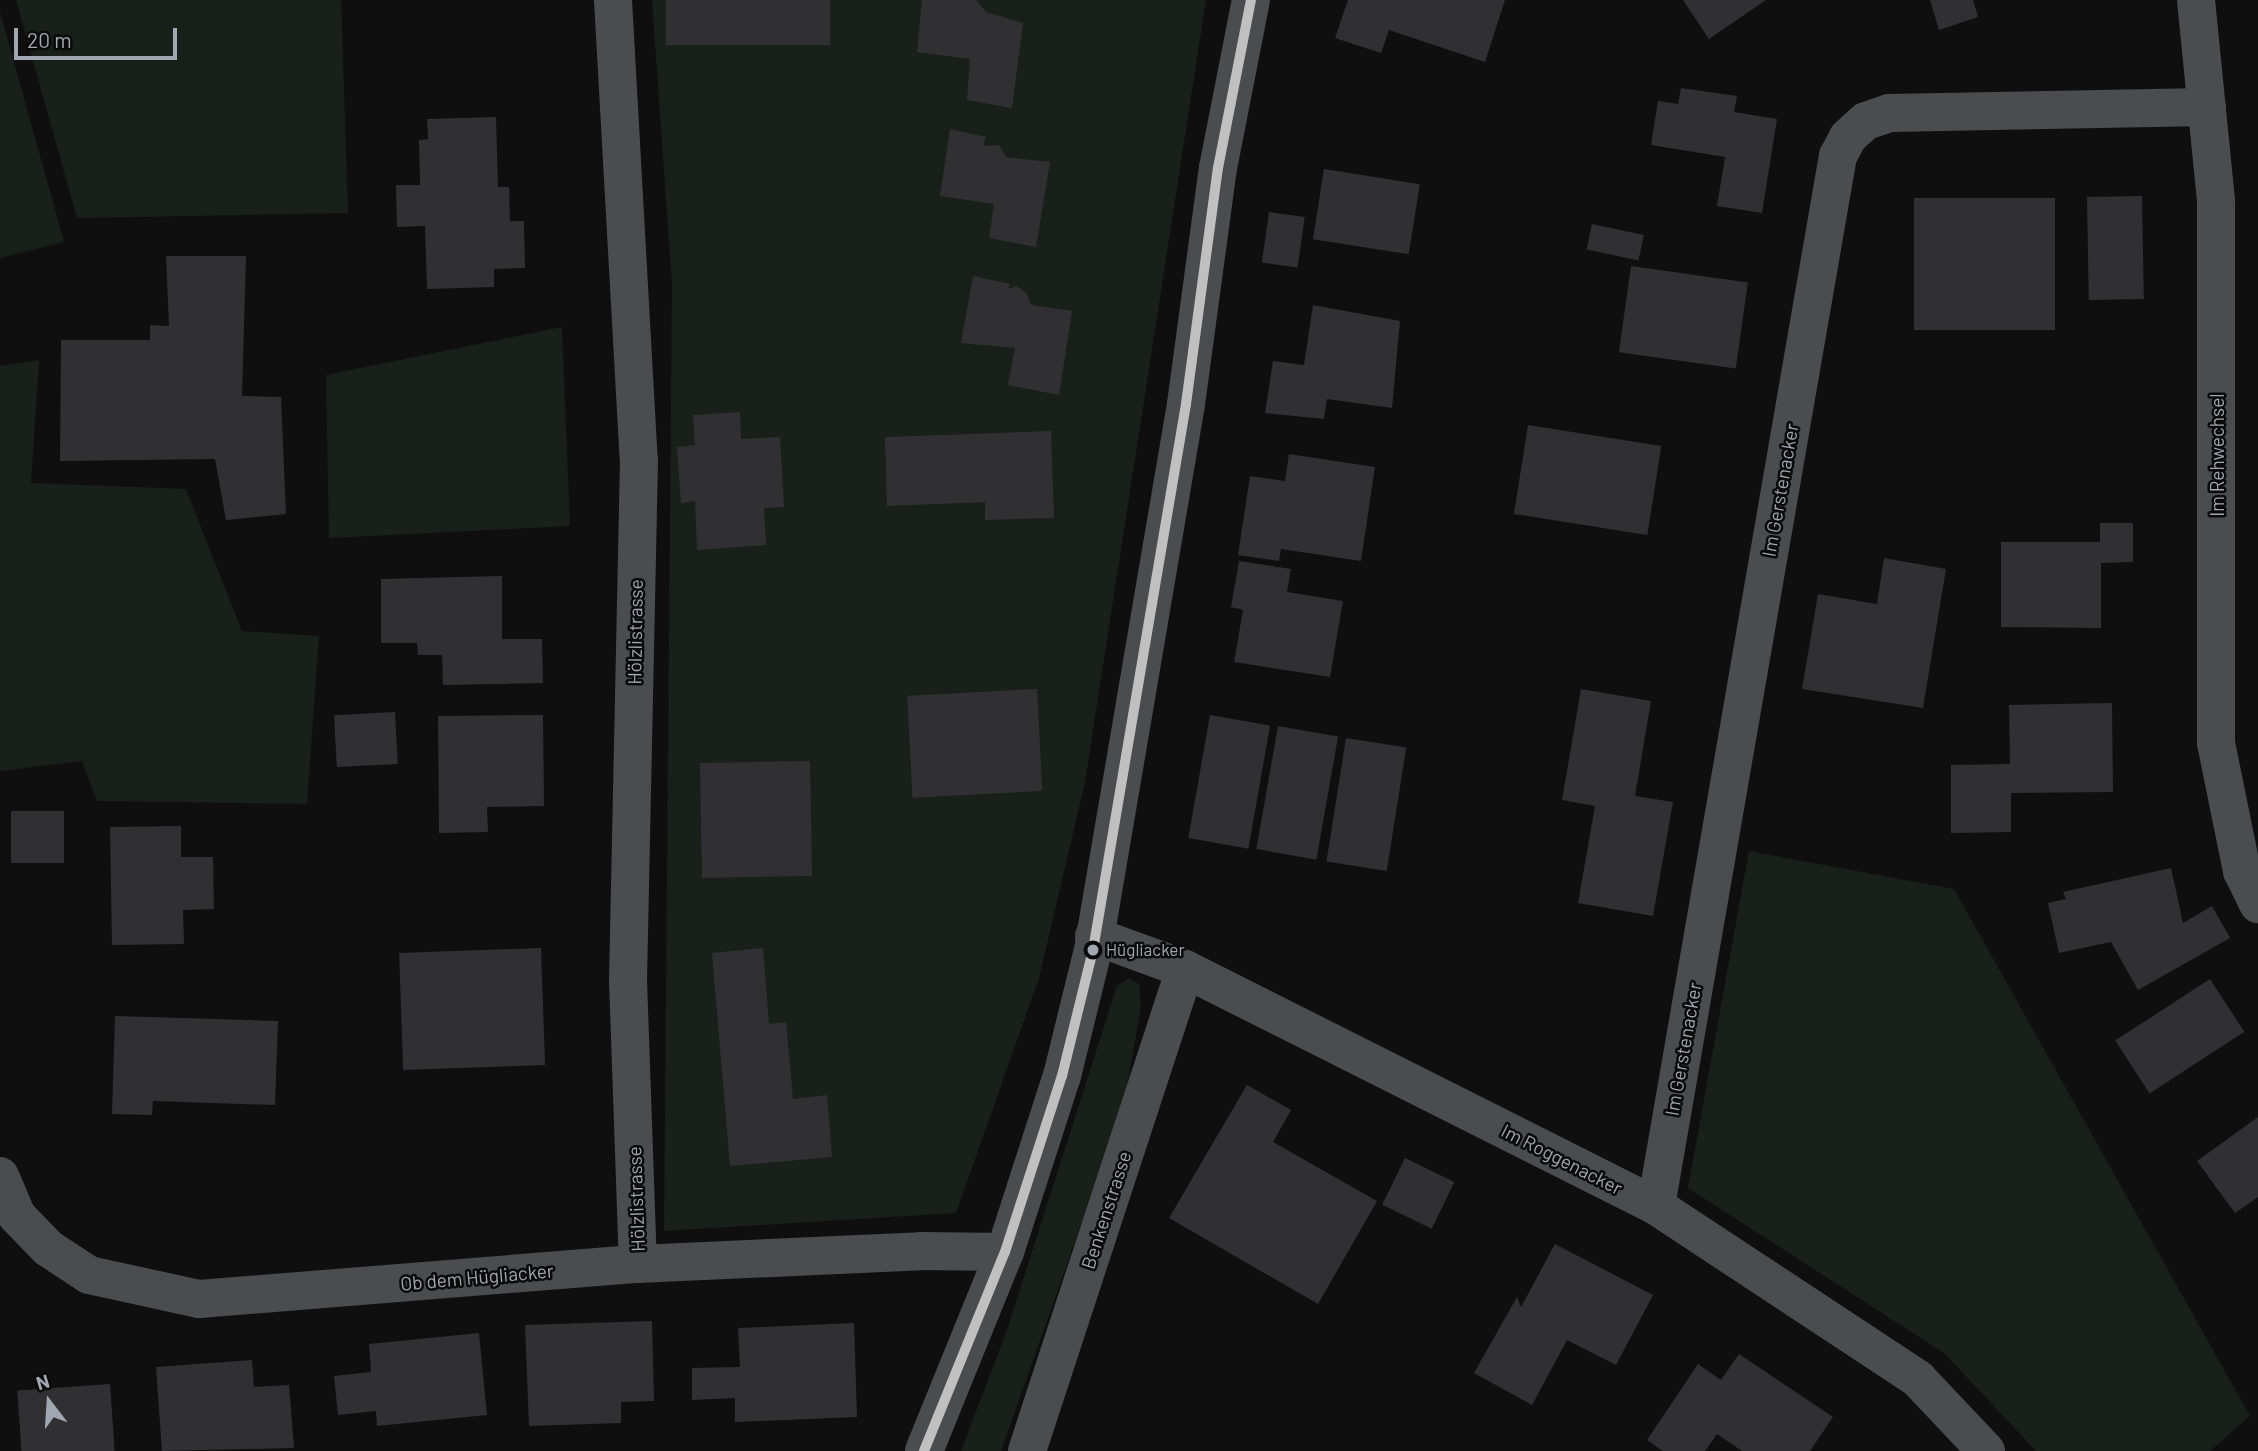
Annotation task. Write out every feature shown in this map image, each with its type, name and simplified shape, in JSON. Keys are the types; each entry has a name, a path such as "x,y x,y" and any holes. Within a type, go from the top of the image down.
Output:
{"street":[{"name":"Hölzlistrasse","path":"613,0 639,460 628,980 638,1264"},
{"path":"924,1451 1004,1252 1062,1076 1094,936 1186,404 1218,169 1251,0"},
{"name":"Im Rehwechsel","path":"2196,0 2216,202 2216,743 2242,871 2258,904"},
{"name":"Im Gerstenacker","path":"1656,1206 1838,156 1848,136 1866,121 1889,113 2207,107"},
{"name":"Im Roggenacker","path":"1094,936 1185,969 1656,1206 1918,1379 1986,1451"},
{"name":"Benkenstrasse","path":"1027,1451 1185,969"},
{"name":"Ob dem Hügliacker","path":"0,1176 17,1216 48,1248 89,1275 200,1299 638,1264 1004,1252"}],"shaded area":[{"path":"16,0 341,0 348,213 77,218"},
{"path":"652,0 1206,0 1085,782 1039,978 956,1213 664,1231 672,284"},
{"path":"0,12 64,242 0,258"},
{"path":"562,327 570,526 329,538 326,375"},
{"path":"39,360 31,483 186,489 242,631 319,636 307,804 97,801 82,761 0,771 0,366"},
{"path":"1749,851 1954,889 2250,1416 2210,1451 2036,1451 1944,1353 1688,1188"},
{"path":"1129,978 1139,984 1141,1007 1124,1103 1001,1451 961,1451 1007,1330 1117,986"}],"building":[{"path":"666,0 830,0 830,45 666,45"},
{"path":"922,0 976,0 986,12 1023,23 1012,108 967,100 970,59 917,52"},
{"path":"1348,0 1505,0 1485,62 1389,30 1381,53 1335,38"},
{"path":"1683,0 1766,0 1709,39"},
{"path":"1930,0 1973,0 1978,17 1939,30"},
{"path":"1681,88 1737,96 1734,112 1777,119 1762,213 1717,206 1725,157 1651,145 1658,101 1678,104"},
{"path":"496,117 498,187 509,187 510,221 524,221 525,268 494,269 494,287 427,289 425,226 397,227 396,185 420,185 419,140 428,139 427,119"},
{"path":"950,129 986,137 983,146 999,145 1006,157 1050,162 1036,247 989,238 994,204 940,196"},
{"path":"1324,169 1420,184 1409,254 1313,239"},
{"path":"2142,196 2144,299 2089,300 2087,197"},
{"path":"1914,198 2055,198 2055,330 1914,330"},
{"path":"1269,212 1305,217 1298,268 1262,263"},
{"path":"1592,224 1644,235 1638,260 1587,249"},
{"path":"166,256 246,256 242,396 281,397 286,514 226,520 215,459 60,461 61,340 150,340 150,325 169,326"},
{"path":"1631,266 1748,282 1736,369 1619,352"},
{"path":"973,276 1010,284 1008,289 1017,286 1027,294 1031,305 1072,311 1059,395 1008,385 1015,348 961,343"},
{"path":"1313,305 1400,321 1392,408 1327,399 1324,419 1265,413 1273,361 1304,365"},
{"path":"740,412 741,439 780,437 784,507 764,508 766,545 697,550 695,501 681,503 677,447 695,445 693,415"},
{"path":"1528,425 1661,446 1647,535 1514,514"},
{"path":"1051,431 1054,518 985,520 985,502 887,506 885,437"},
{"path":"1289,454 1375,467 1361,561 1281,549 1279,561 1238,555 1250,476 1285,481"},
{"path":"2100,523 2133,523 2133,562 2101,563 2101,628 2001,627 2001,542 2100,542"},
{"path":"1884,558 1946,569 1923,708 1802,689 1818,594 1877,604"},
{"path":"1239,561 1291,569 1287,592 1343,601 1330,677 1234,662 1243,610 1231,607"},
{"path":"502,576 502,639 542,639 543,683 443,685 442,655 418,655 417,643 381,643 381,579"},
{"path":"1037,689 1042,791 913,798 907,696"},
{"path":"1581,689 1651,701 1635,796 1673,802 1653,916 1578,903 1595,806 1562,800"},
{"path":"2112,703 2113,792 2011,793 2011,832 1951,833 1951,765 2010,764 2009,705"},
{"path":"395,712 398,764 337,767 334,715"},
{"path":"543,715 544,806 487,807 488,832 439,833 438,716"},
{"path":"1210,715 1270,726 1248,849 1188,838"},
{"path":"1278,726 1338,737 1316,860 1256,849"},
{"path":"1346,738 1406,748 1387,871 1326,861"},
{"path":"810,761 812,876 702,878 700,763"},
{"path":"11,811 64,811 64,863 11,863"},
{"path":"181,826 181,857 213,857 214,909 183,910 184,944 112,945 110,827"},
{"path":"2171,868 2183,923 2212,906 2230,938 2138,990 2111,942 2059,953 2048,903 2066,899 2063,892"},
{"path":"541,948 545,1065 403,1070 399,953"},
{"path":"763,948 769,1024 786,1022 793,1099 827,1095 832,1157 730,1166 712,953"},
{"path":"2210,979 2244,1032 2150,1093 2115,1041"},
{"path":"115,1016 278,1021 275,1105 153,1101 152,1115 112,1114"},
{"path":"1247,1085 1291,1110 1273,1142 1377,1201 1318,1304 1169,1218"},
{"path":"2258,1117 2258,1197 2235,1213 2197,1161"},
{"path":"1405,1158 1454,1182 1432,1229 1382,1205"},
{"path":"1555,1244 1653,1295 1616,1365 1567,1340 1532,1405 1474,1373 1517,1297 1521,1307"},
{"path":"652,1321 654,1401 621,1402 621,1423 529,1426 525,1325"},
{"path":"854,1323 857,1417 735,1422 735,1398 692,1400 692,1368 740,1367 738,1328"},
{"path":"479,1333 487,1415 377,1426 376,1411 338,1415 334,1376 371,1372 369,1344"},
{"path":"1739,1354 1833,1417 1810,1451 1742,1451 1717,1434 1705,1451 1663,1451 1647,1440 1698,1364 1721,1380"},
{"path":"252,1360 254,1387 289,1385 294,1448 162,1451 156,1367"},
{"path":"110,1384 115,1451 21,1451 17,1390"}],"transit line":[{"path":"924,1451 1005,1252 1062,1076 1093,950 1186,404 1218,168 1251,0"}],"place":[{"name":"Hügliacker","path":"1093,950"}]}
